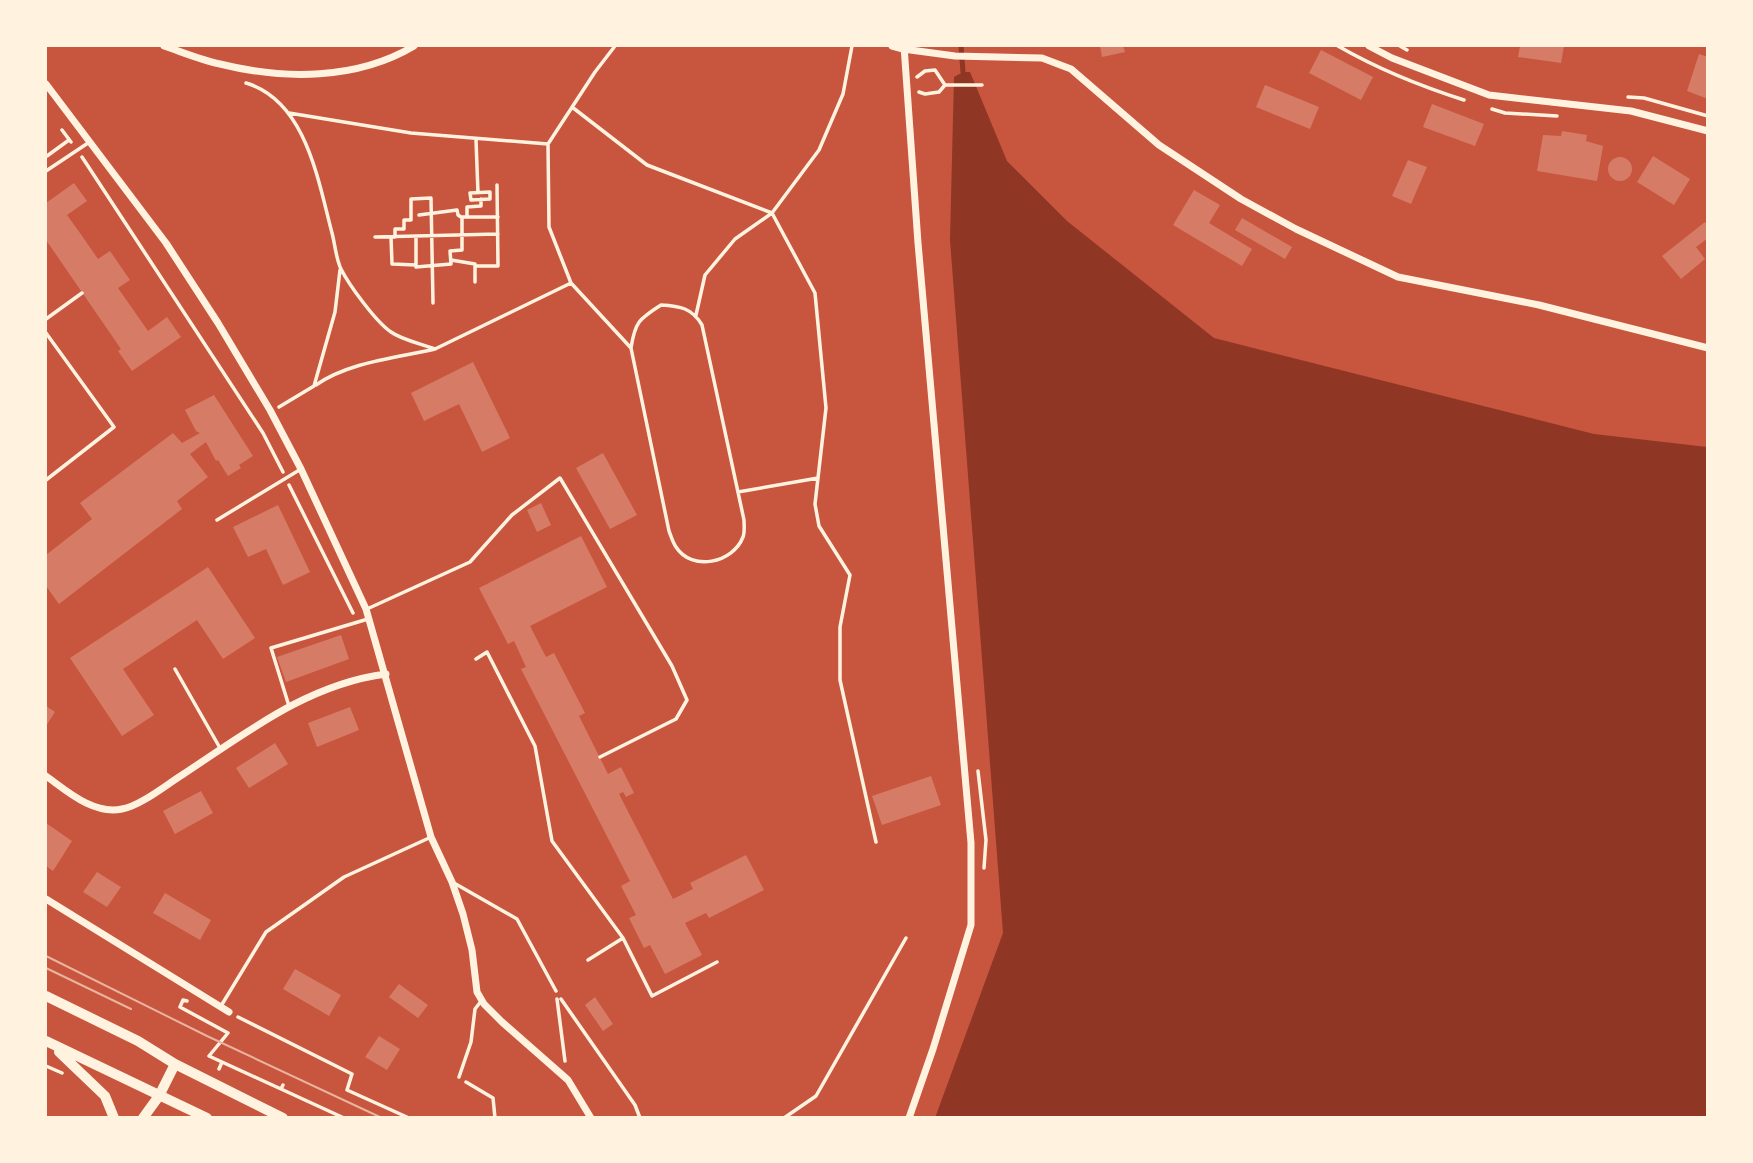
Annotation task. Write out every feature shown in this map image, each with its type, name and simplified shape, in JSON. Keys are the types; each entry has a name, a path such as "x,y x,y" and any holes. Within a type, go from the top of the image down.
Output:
{"street":[{"path":"164,46 217,64 296,75 355,70 392,59 414,46"},
{"path":"892,46 956,56 1042,58 1071,69 1159,145 1241,199 1296,229 1398,277 1539,305 1707,348"},
{"path":"1369,46 1392,58 1489,94 1631,111 1707,131"},
{"path":"904,47 918,243 971,843 971,925 909,1118"},
{"path":"46,84 166,243 270,410 366,610 431,837 452,882 463,914 472,950 477,992 502,1022 568,1080 591,1118"},
{"path":"46,776 91,805 101,809 122,809 148,796 289,706 329,687 386,674"},
{"path":"46,899 229,1012"},
{"path":"46,996 283,1118"},
{"path":"47,1042 206,1118"},
{"path":"47,1042 105,1096 114,1118"},
{"path":"144,1118 175,1064"}],"lane":[{"path":"46,172 90,142"},
{"path":"46,332 114,427 46,480"},
{"path":"217,520 301,470"},
{"path":"366,610 470,562 512,515 559,478 672,666 687,700 676,719 600,757"},
{"path":"289,706 271,648 368,619"},
{"path":"175,669 221,750"},
{"path":"220,1007 266,932 344,877 431,837"},
{"path":"452,882 517,919 556,991"},
{"path":"459,1077 471,1042 475,1009 482,1000"}],"path":[{"path":"607,46 614,47 548,144 549,228 571,283 631,348"},
{"path":"696,315 705,275 735,239 772,213 819,150 844,94 852,46"},
{"path":"1400,46 1411,52"},
{"path":"236,80 260,88 288,113 303,139 317,175 341,268 363,302 391,332 435,349"},
{"path":"910,89 925,94 939,92 945,85"},
{"path":"951,85 982,85"},
{"path":"1616,96 1644,98 1707,116"},
{"path":"572,107 647,165 772,213 815,293 826,408 815,504 819,526 850,575 840,627 840,680 876,842"},
{"path":"288,113 411,133 548,144"},
{"path":"62,130 263,433 357,622"},
{"path":"46,157 69,140"},
{"path":"476,140 478,193"},
{"path":"451,260 465,261 475,266 498,266 497,185"},
{"path":"489,192 490,199 471,200 470,193 478,193 489,192"},
{"path":"419,215 432,215 457,210 461,217 462,250 450,251 451,264 433,265 416,266 392,264 395,229 404,229 404,220 411,220 411,199 429,197 432,215 433,265 433,303"},
{"path":"467,217 467,206 481,206 481,200"},
{"path":"461,217 498,217"},
{"path":"375,237 498,234"},
{"path":"416,236 416,266"},
{"path":"475,266 475,282"},
{"path":"314,386 335,312 341,268"},
{"path":"270,410 287,405 329,376 435,349 571,283"},
{"path":"46,319 82,293"},
{"path":"661,305 682,306 696,315 702,325 744,520 744,536 730,555 713,562 694,560 676,549 669,531 631,348 634,326 661,305"},
{"path":"738,492 818,478"},
{"path":"476,659 487,652 535,746 552,841 623,938 652,996 717,962"},
{"path":"588,960 623,938"},
{"path":"784,1118 816,1096 906,938"},
{"path":"556,991 568,1080"},
{"path":"556,991 635,1105 640,1118"},
{"path":"210,1001 183,1000 180,1007 228,1033 209,1056 282,1087 344,1118"},
{"path":"229,1012 352,1074 347,1090 409,1118"},
{"path":"219,1069 222,1062"},
{"path":"459,1077 493,1098 495,1118"}],"shaded area":[{"path":"970,72 1007,161 1067,221 1214,338 1594,434 1707,447 1708,1117 935,1118 1003,933 950,240 954,77"}],"building":[{"path":"1100,46 1123,46 1125,52 1102,57"},
{"path":"1520,46 1564,46 1561,63 1518,57"},
{"path":"1321,50 1373,77 1361,100 1309,73"},
{"path":"1699,54 1708,57 1708,99 1687,91"},
{"path":"1265,85 1319,107 1310,129 1256,107"},
{"path":"1432,104 1484,124 1475,146 1423,127"},
{"path":"1562,131 1587,135 1586,141 1603,146 1597,181 1537,171 1543,135 1561,136"},
{"path":"1653,156 1690,179 1674,205 1637,182"},
{"path":"1620,157 1631,164 1632,169 1625,180 1620,181 1609,174 1608,169 1615,158"},
{"path":"1408,160 1427,167 1411,204 1392,196"},
{"path":"74,183 87,201 67,215 98,259 110,251 130,280 118,288 148,331 167,317 181,337 132,371 118,351 121,349 46,240 46,203"},
{"path":"1194,190 1220,205 1209,223 1252,249 1242,266 1173,225"},
{"path":"1242,218 1292,247 1285,259 1235,230"},
{"path":"1705,222 1708,225 1708,238 1696,247 1705,259 1681,279 1662,256"},
{"path":"473,362 510,438 482,452 459,404 424,421 411,393"},
{"path":"214,395 253,456 228,476 206,442 190,454 208,477 177,501 182,509 59,604 46,586 46,555 92,519 80,503 173,433 182,443 200,433 196,431 185,410"},
{"path":"603,453 637,515 610,529 576,468"},
{"path":"541,503 551,525 537,532 527,510"},
{"path":"278,505 310,572 283,585 266,549 248,557 233,527"},
{"path":"581,536 607,587 530,626 546,657 554,653 585,713 579,716 608,774 621,767 634,793 626,797 623,792 619,794 673,899 693,889 690,883 746,855 764,890 709,918 706,913 685,923 702,955 665,974 650,945 644,948 629,918 636,915 621,886 630,881 521,669 526,667 514,641 508,644 479,588"},
{"path":"208,567 255,638 223,659 197,620 123,669 154,715 122,736 70,658"},
{"path":"341,635 349,659 286,682 277,657"},
{"path":"46,706 55,712 46,726"},
{"path":"350,707 359,730 317,747 308,723"},
{"path":"275,743 288,764 249,788 236,768"},
{"path":"931,776 941,805 882,825 872,796"},
{"path":"201,791 213,813 175,834 163,811"},
{"path":"46,823 72,841 53,871 46,866"},
{"path":"97,872 121,887 107,907 83,892"},
{"path":"165,893 211,920 200,940 153,913"},
{"path":"295,969 341,995 329,1016 283,989"},
{"path":"399,984 428,1005 418,1018 389,997"},
{"path":"595,997 613,1024 603,1031 585,1005"},
{"path":"379,1036 400,1049 387,1070 365,1057"}],"waterway":[{"path":"961,46 963,72"}],"tram line":[{"path":"46,956 207,1036 382,1118"},
{"path":"46,968 131,1009"}]}
